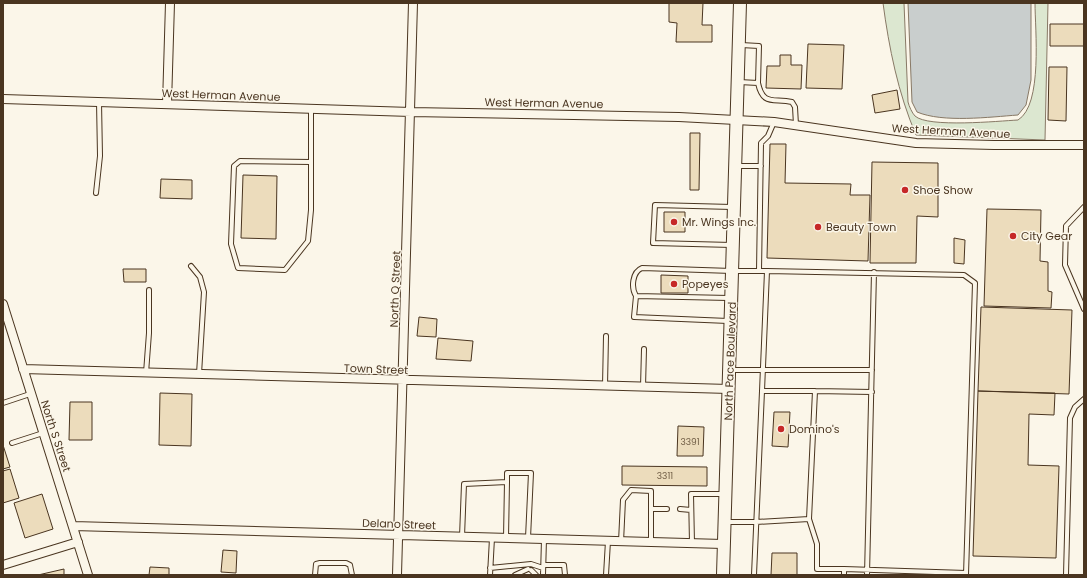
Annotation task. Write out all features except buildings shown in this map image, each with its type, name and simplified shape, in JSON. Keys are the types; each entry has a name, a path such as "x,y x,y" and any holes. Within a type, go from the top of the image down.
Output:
{"main road":[{"name":"North Pace Boulevard","path":"723,575 740,3"}],"street":[{"path":"167,104 170,3"},
{"name":"North Q Street","path":"397,575 404,381 413,3"},
{"name":"West Herman Avenue","path":"3,99 411,112 672,117 774,122 916,143 1084,145"},
{"name":"North S Street","path":"3,304 88,575"},
{"name":"Town Street","path":"23,369 404,381 729,389"},
{"name":"Delano Street","path":"73,526 724,544"},
{"path":"3,565 78,542"}],"lane":[{"path":"739,45 759,46 758,83 760,95 767,100 792,102 795,107 796,125"},
{"path":"738,82 758,83"},
{"path":"96,193 100,156 100,102"},
{"path":"311,109 311,162 311,210 308,241 285,270 238,268 231,244 234,166 240,161 311,162"},
{"path":"760,271 761,143 768,136 774,122"},
{"path":"736,166 761,166"},
{"path":"733,245 653,243 655,205 734,207"},
{"path":"1084,207 1066,226 1065,265 1084,309"},
{"path":"191,266 200,277 204,292 199,375"},
{"path":"731,321 634,317 636,296 633,291 634,274 637,270 642,268 732,271 874,272 964,275 975,283 966,574 867,573 817,568 817,544 809,519 814,391"},
{"path":"754,575 764,370 767,271"},
{"path":"867,573 874,272"},
{"path":"146,373 149,333 148,290"},
{"path":"636,296 732,298"},
{"path":"605,386 606,336"},
{"path":"643,387 644,349"},
{"path":"730,370 872,370"},
{"path":"762,391 872,392"},
{"path":"3,403 30,394"},
{"path":"1066,575 1070,418 1075,408 1084,400"},
{"path":"12,443 43,433"},
{"path":"506,538 507,473 531,473 528,539"},
{"path":"462,537 464,484 507,482"},
{"path":"621,542 623,500 631,490 652,491 651,542"},
{"path":"692,543 691,494 726,494"},
{"path":"652,509 667,509"},
{"path":"680,509 692,510"},
{"path":"724,522 809,519"},
{"path":"490,575 492,538"},
{"path":"543,575 544,539"},
{"path":"606,575 608,541"},
{"path":"315,575 316,564 320,563 350,565 352,575"},
{"path":"490,568 531,564 544,566 564,565 566,575"},
{"path":"515,575 529,570 536,575"},
{"path":"844,570 844,575"}],"green space":[{"path":"883,3 904,3 908,102 915,116 922,120 934,122 964,123 1018,120 1026,112 1031,99 1036,66 1035,3 1048,3 1045,140 916,135 899,87 888,37"}],"shaded area":[{"path":"908,3 1031,3 1031,80 1026,105 1018,115 981,118 953,118 917,112 912,102"}],"place":[{"name":"Shoe Show","path":"905,190"},
{"name":"Mr. Wings Inc.","path":"674,222"},
{"name":"Beauty Town","path":"818,227"},
{"name":"City Gear","path":"1013,236"},
{"name":"Popeyes","path":"674,284"},
{"name":"Domino's","path":"781,429"}]}
